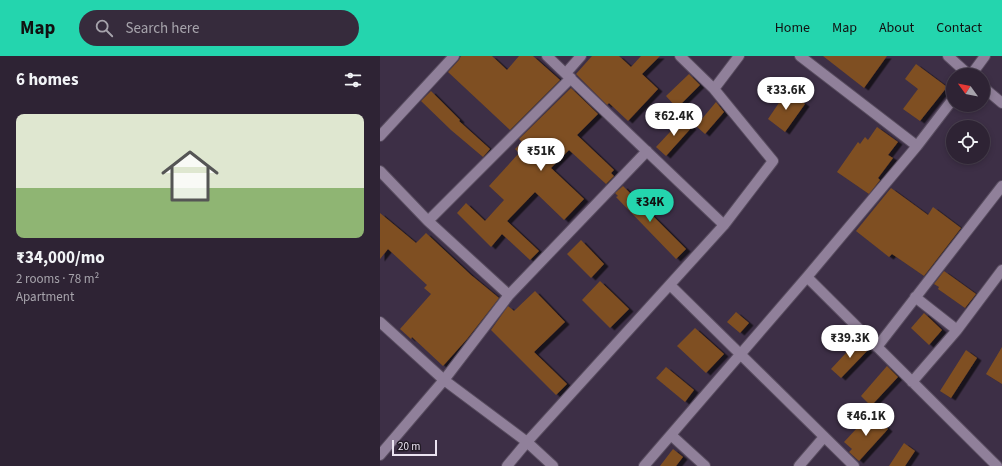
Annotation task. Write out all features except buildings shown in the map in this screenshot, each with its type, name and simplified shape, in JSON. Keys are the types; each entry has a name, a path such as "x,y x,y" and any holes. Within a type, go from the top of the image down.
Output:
{"street":[{"path":"380,136 454,56"},
{"path":"547,56 724,225"},
{"path":"428,221 568,76 581,56"},
{"path":"507,466 724,225 773,161 714,89 680,56"},
{"path":"714,89 739,56"},
{"path":"800,56 917,146"},
{"path":"948,56 962,68"},
{"path":"975,68 984,56"},
{"path":"990,93 1002,103"},
{"path":"644,466 807,277 917,146 946,108"},
{"path":"380,455 444,380 509,295 647,151"},
{"path":"380,172 428,221 509,295"},
{"path":"877,347 1002,186"},
{"path":"912,382 957,330 1002,270"},
{"path":"807,277 997,466"},
{"path":"670,285 854,466"},
{"path":"916,297 957,330"},
{"path":"380,322 444,380 527,442 553,466"},
{"path":"671,435 705,466"},
{"path":"799,466 824,437"}]}
